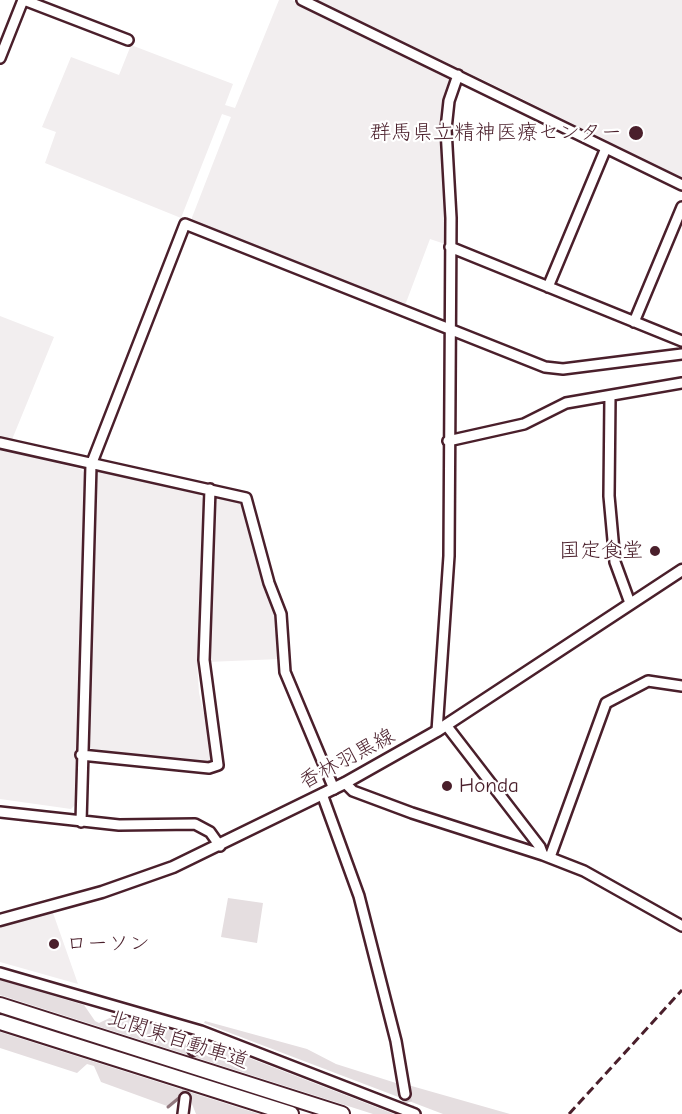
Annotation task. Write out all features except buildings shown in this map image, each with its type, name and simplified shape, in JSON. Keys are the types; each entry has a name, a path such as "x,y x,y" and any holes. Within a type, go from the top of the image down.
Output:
{"highway":[{"name":"北関東自動車道","path":"0,1005 342,1114"},
{"name":"北関東自動車道","path":"0,1022 291,1114"}],"main road":[{"name":"香林羽黒線","path":"0,920 102,892 173,867 334,789 441,728 682,570"}],"street":[{"path":"0,58 23,0 128,40"},
{"path":"302,0 682,185"},
{"path":"458,75 449,101 446,129 450,247 449,556 441,728 546,856"},
{"path":"548,287 606,148"},
{"path":"634,322 682,207"},
{"path":"81,822 81,755 91,465 185,224 531,363 557,369 682,354"},
{"path":"450,247 682,341"},
{"path":"448,441 524,424 566,403 682,383"},
{"path":"610,396 609,496 615,562 630,603"},
{"path":"0,444 242,496 247,501 281,614 285,672 334,789"},
{"path":"81,755 209,768 218,765 204,660 210,489"},
{"path":"546,856 606,703 648,681 682,686"},
{"path":"345,783 353,791 412,813 546,856 600,878 681,922"},
{"path":"322,794 355,882 396,1041 405,1094"},
{"path":"0,812 81,822 142,826 195,824 210,832 220,846"},
{"path":"0,972 201,1031 416,1114"},
{"path":"193,1050 201,1031"},
{"path":"183,1114 185,1098"}],"shaded area":[{"path":"279,0 292,0 455,78 447,99 448,245 430,239 404,308 191,220 231,117 222,114 181,218 45,163 56,132 42,127 71,57 119,75 131,45 233,84 225,105 235,108"},
{"name":"群馬県立精神医療センター","path":"316,0 682,0 682,178 498,87"},
{"path":"0,316 54,337 11,442 0,440"},
{"path":"0,449 81,469 85,474 75,805 71,809 0,799"},
{"path":"102,472 199,494 204,500 197,662 199,693 214,756 209,762 93,750 88,745 96,474"},
{"path":"214,494 242,500 273,600 280,659 207,662"},
{"path":"228,898 263,903 257,943 221,937"},
{"path":"52,910 78,984 0,962 0,924"},
{"path":"0,980 84,1005 99,1023 118,1014 181,1032 187,1048 197,1051 213,1044 394,1114 373,1114 0,995"},
{"path":"205,1021 307,1049 336,1064 396,1083 399,1094 411,1094 408,1085 510,1114 443,1114 204,1023"},
{"path":"0,1032 259,1114 196,1114 190,1099 179,1096 167,1106 101,1082 94,1066 87,1064 77,1073 0,1048"}],"waterway":[{"path":"168,1107 180,1097"}],"tunnel":[{"path":"185,1098 193,1050"},
{"path":"405,1094 412,1114"}],"railway":[{"path":"569,1114 682,990"}],"place":[{"name":"群馬県立精神医療センター","path":"636,133"},
{"name":"国定食堂","path":"655,551"},
{"name":"Honda","path":"447,786"},
{"name":"ローソン","path":"54,944"}]}
